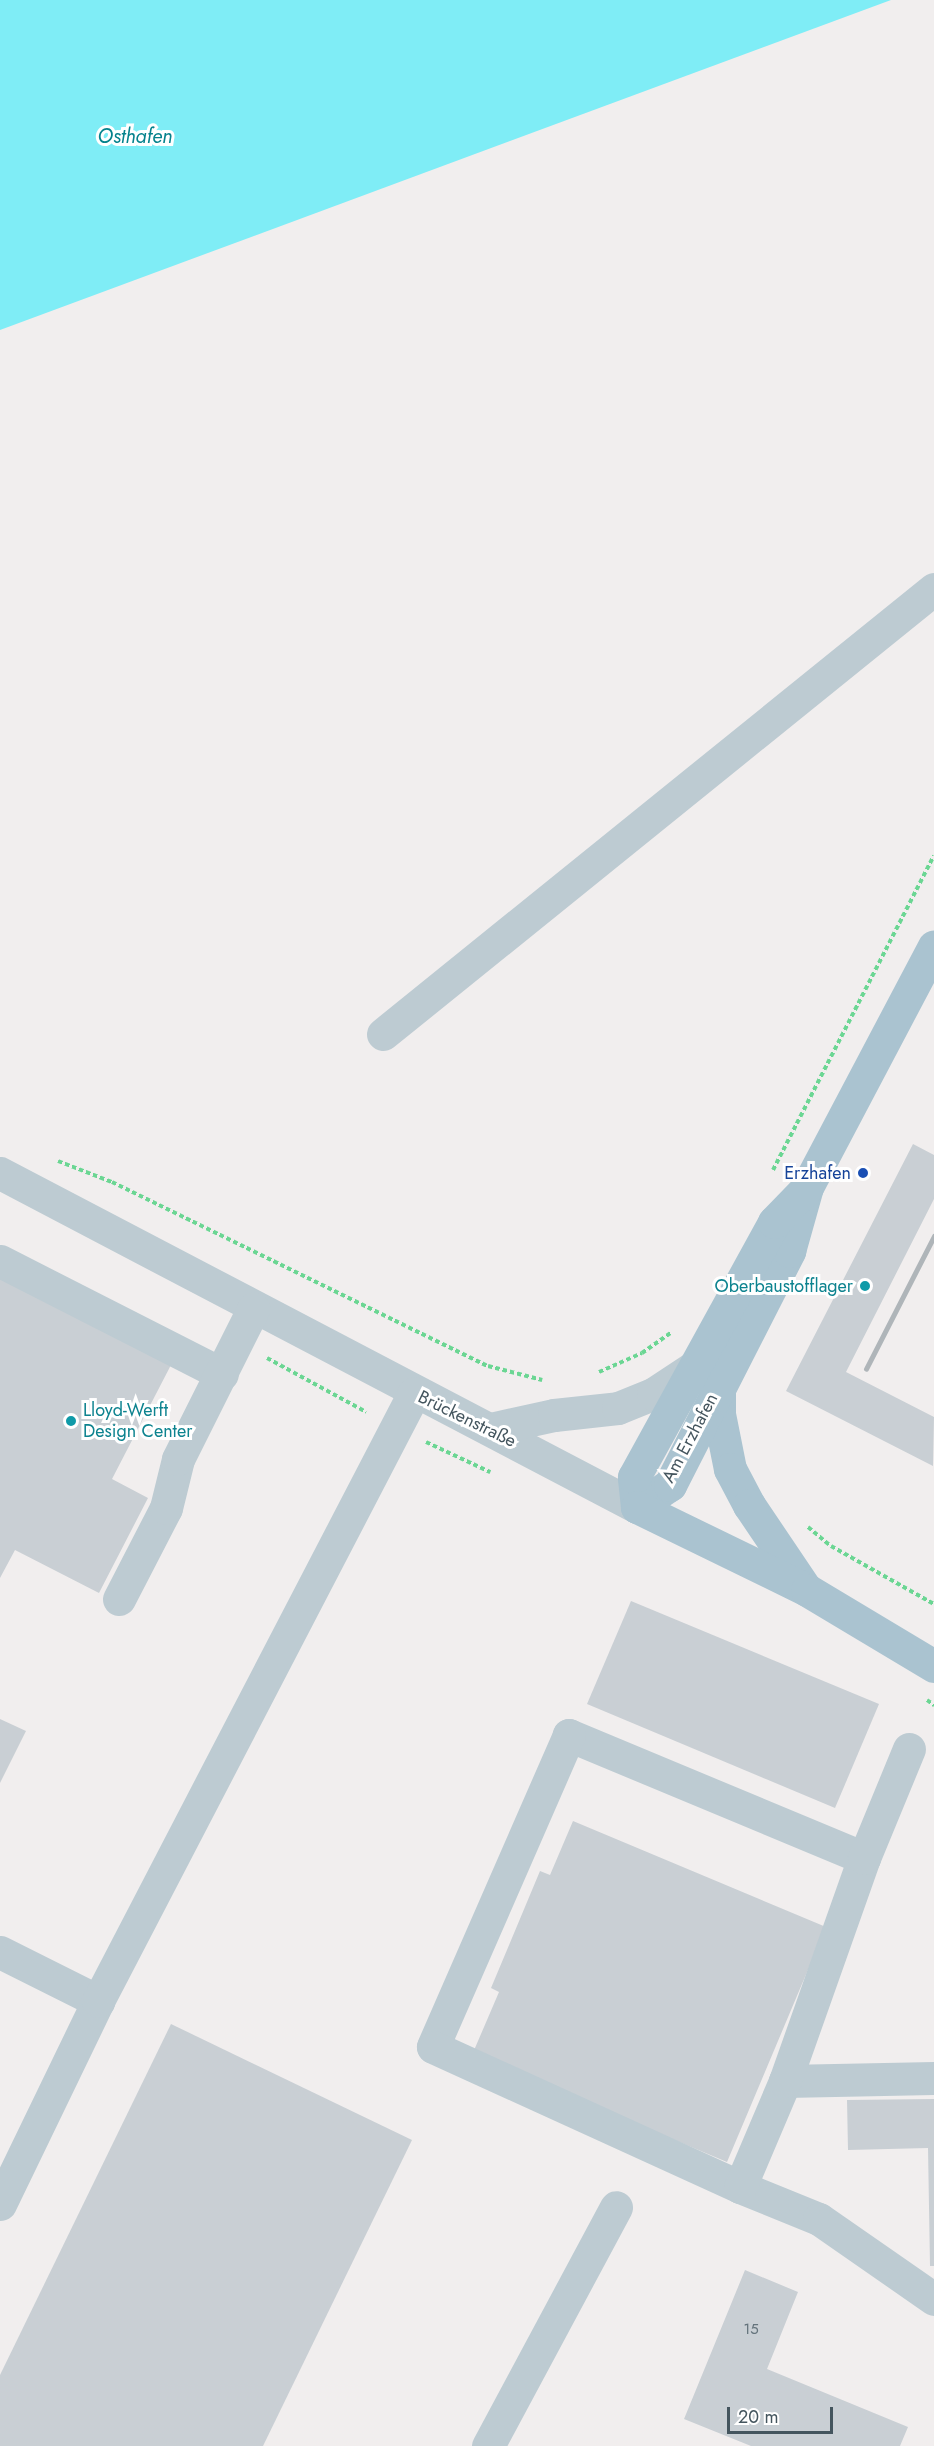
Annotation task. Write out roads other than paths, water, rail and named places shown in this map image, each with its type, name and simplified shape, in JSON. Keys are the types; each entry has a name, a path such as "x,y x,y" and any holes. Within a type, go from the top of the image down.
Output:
{"main road":[{"name":"Am Erzhafen","path":"637,1507 634,1477 706,1375 774,1222 807,1187 934,946"},
{"path":"706,1375 719,1414 730,1469 749,1505 807,1590"},
{"name":"Brückenstraße","path":"637,1507 807,1590 934,1666"}],"street":[{"path":"383,1034 934,589"},
{"name":"Brückenstraße","path":"0,1173 253,1309 414,1393 490,1429 637,1507"},
{"path":"0,1260 222,1374"},
{"path":"118,1599 166,1508 178,1459 253,1309"},
{"path":"490,1429 555,1414 618,1408 706,1375"},
{"path":"0,2204 98,2001 414,1393"},
{"path":"864,1858 569,1735 433,2047 740,2187 819,2219 934,2299"},
{"path":"740,2187 785,2081 864,1858 909,1749"},
{"path":"0,1952 98,2001"},
{"path":"785,2081 934,2078"},
{"path":"488,2446 616,2207"}],"water":[{"name":"Osthafen","path":"0,0 891,0 0,330"}],"railway":[{"path":"866,1369 934,1236"}],"place":[{"name":"Erzhafen","path":"863,1173"},
{"name":"Oberbaustofflager","path":"865,1286"},
{"name":"Lloyd-Werft Design Center","path":"71,1421"}]}
